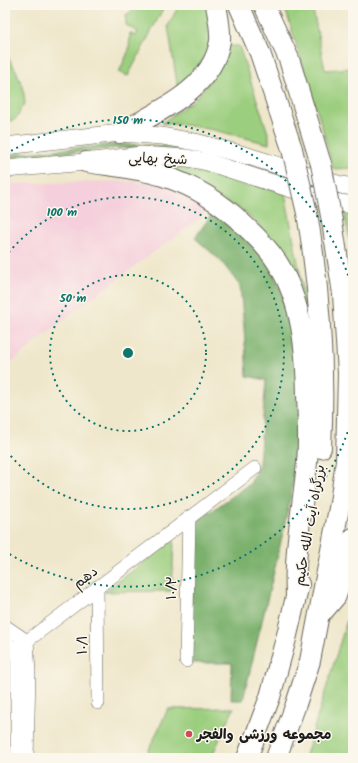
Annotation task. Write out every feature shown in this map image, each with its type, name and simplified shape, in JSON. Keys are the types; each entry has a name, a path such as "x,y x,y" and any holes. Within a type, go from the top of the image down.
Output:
{"highway":[{"path":"120,133 171,104 194,87 202,79 210,68 220,41 220,23 216,5"},
{"name":"بزرگراه آیت الله حکیم","path":"239,5 260,53 292,149 307,204 319,297 322,339 322,416 320,463 310,532 287,635 270,697 247,758"},
{"path":"264,5 289,59"},
{"path":"277,5 313,168"},
{"path":"86,162 126,168 162,176 203,193 219,203 255,235 266,247 283,272 298,311 304,347 307,379 307,461 296,566 296,597"},
{"name":"بزرگراه آیت الله حکیم","path":"276,758 310,661 340,503 346,461 348,373 343,294 332,221 313,168"},
{"path":"318,618 336,596 353,538"},
{"path":"234,758 270,697"}],"main road":[{"name":"شیخ بهایی","path":"5,146 120,133 162,136 313,168 342,185 353,187"},
{"name":"شیخ بهایی","path":"5,169 86,162 141,155 187,158 207,162 307,204 334,202 353,205"}],"street":[{"name":"دهم","path":"9,644 27,641 255,468"},
{"name":"۱۰/۲","path":"186,661 189,517"},
{"name":"۱۰/۱","path":"98,588 98,703"},
{"path":"5,626 27,641 29,672 27,758"},
{"path":"9,644 17,657 17,758"}],"shaded area":[{"path":"125,181 157,184 177,191 207,205 203,216 78,308 5,368 5,184"}],"green space":[{"path":"138,5 165,5 128,76 119,72 129,50 130,33 136,36 138,32 126,25 126,15"},
{"path":"179,5 207,5 214,37 196,75 178,90 168,26"},
{"path":"284,5 312,5 325,70 353,68 353,168 333,169 322,127"},
{"path":"226,46 239,46 269,136 269,144 214,130 162,123 194,100 210,81"},
{"path":"5,53 16,70 23,88 25,104 17,118 5,122"},
{"path":"115,144 183,147 199,150 353,194 353,198 239,164 149,149 116,148 5,159 5,155"},
{"path":"181,167 210,172 285,193 307,311 272,243 259,225 242,210 164,170"},
{"path":"343,207 353,209 353,257"},
{"path":"216,208 270,265 295,323 300,436 296,471 278,555 243,700 231,700 232,663 189,663 193,524 250,484 259,464 266,380 247,376 240,286 221,261 195,238"},
{"path":"174,540 172,591 104,592"},
{"path":"353,600 353,758 305,758"},
{"name":"مجموعه ورزشی والفجر","path":"234,708 211,758 145,758 168,709"}],"place":[{"name":"مجموعه ورزشی والفجر","path":"189,734"}]}
